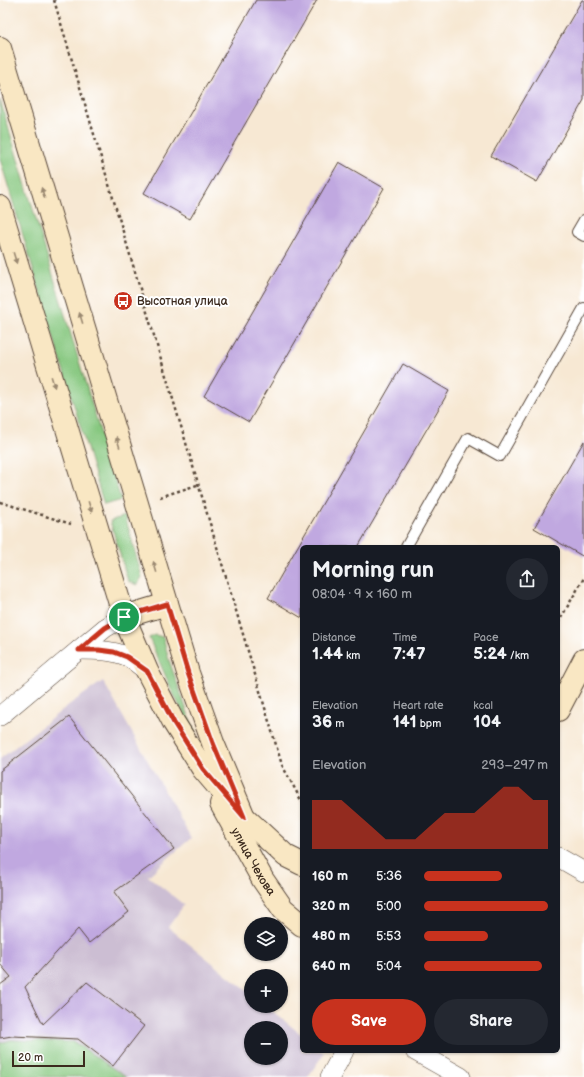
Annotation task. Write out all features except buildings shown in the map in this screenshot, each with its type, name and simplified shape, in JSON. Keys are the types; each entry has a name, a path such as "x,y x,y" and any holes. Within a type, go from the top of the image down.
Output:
{"street":[{"path":"0,48 190,680 213,743 244,817"},
{"path":"0,207 124,617 147,671 174,723 203,769 244,817"},
{"path":"0,716 105,628 124,617 167,604"},
{"path":"79,650 114,652 127,657 147,671"},
{"path":"560,706 584,660"},
{"name":"улица Чехова","path":"203,769 262,880 283,909 300,923"},
{"name":"улица Чехова","path":"244,817 286,856 300,863"},
{"path":"560,858 584,872"},
{"path":"330,1077 343,1053"},
{"path":"419,1053 461,1077"}],"lane":[{"path":"584,220 577,232 584,236"},
{"path":"407,545 468,438 500,456 584,308"}],"path":[{"path":"54,0 282,765 300,798"},
{"path":"0,502 72,524"},
{"path":"560,620 584,578"}],"shaded area":[{"path":"103,681 191,838 148,876 184,905 168,927 244,988 244,1013 275,1013 285,1021 244,1021 244,1065 288,1065 288,1024 300,1033 300,1053 324,1053 308,1077 126,1077 74,1042 0,1043 0,759 70,704"}],"green space":[{"path":"0,100 121,500 104,505 0,159"},
{"path":"125,516 142,577 137,585 128,581 110,521"},
{"path":"155,635 163,637 169,660 198,742 173,693 149,638"},
{"path":"11,1040 74,1042 126,1077 0,1077 0,1043"}],"place":[{"name":"Высотная улица","path":"123,301"}],"route":[{"path":"167,604 188,673 213,743 244,817 203,769 174,723 147,671 127,657 114,652 79,650 105,628 124,617 167,604"}]}
